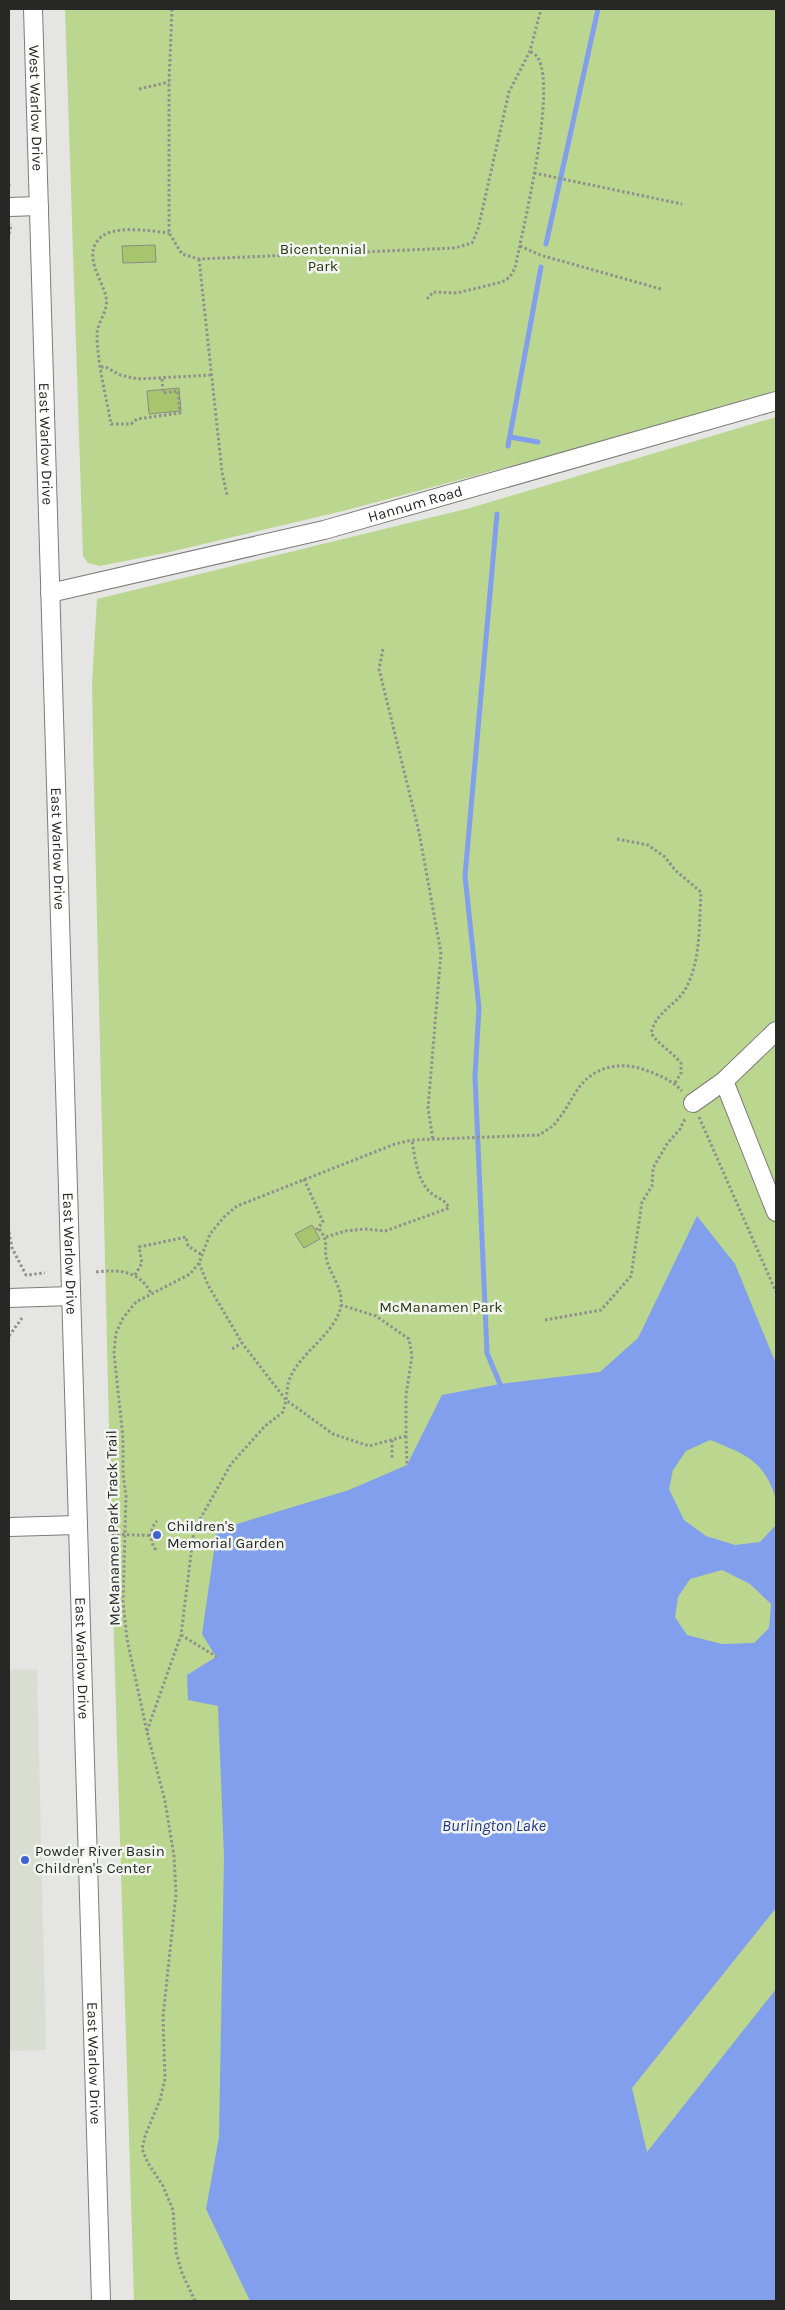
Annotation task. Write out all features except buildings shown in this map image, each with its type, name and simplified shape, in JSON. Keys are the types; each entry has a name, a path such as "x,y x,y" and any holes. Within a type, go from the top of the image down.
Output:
{"street":[{"name":"West Warlow Drive","path":"33,9 39,206"},
{"path":"10,216 39,206"},
{"name":"East Warlow Drive","path":"39,206 101,2301"},
{"name":"Hannum Road","path":"50,593 324,530 776,401"},
{"path":"693,1103 724,1081 776,1031"},
{"path":"724,1081 776,1212"},
{"path":"9,1298 71,1296"},
{"path":"9,1527 77,1526"}],"path":[{"path":"172,9 169,82 169,233 182,254 198,259 455,248 472,242 478,228 509,92 530,51 541,9"},
{"path":"427,299 433,292 457,293 502,282 510,277 516,268 544,111 543,77 538,58 530,51"},
{"path":"139,89 169,82"},
{"path":"534,173 682,204"},
{"path":"9,234 10,216"},
{"path":"162,379 164,393 178,391 180,413 137,419 131,424 112,424 101,367 97,331 105,311 107,298 97,275 93,258 94,247 98,240 114,230 169,233"},
{"path":"520,246 540,255 661,289"},
{"path":"198,259 222,472 227,495"},
{"path":"101,367 106,366 120,375 138,378 162,379 211,375"},
{"path":"383,649 379,669 418,832 441,953 428,1108 433,1140"},
{"path":"617,839 648,845 665,856 674,870 702,892 694,968 685,989 654,1022 650,1033 657,1042 670,1050 681,1064 681,1073 675,1083"},
{"name":"McManamen Park Track Trail","path":"195,2301 182,2273 176,2252 173,2210 163,2186 148,2163 142,2149 145,2136 160,2100 165,2079 163,2017 176,1894 174,1856 165,1801 147,1732 127,1639 123,1602 126,1496 123,1474 123,1438 114,1353 116,1333 123,1318 136,1302 190,1274 199,1263 210,1234 237,1206 395,1144 412,1140 539,1134 556,1123 581,1085 596,1073 614,1065 627,1064 675,1083 693,1103 776,1292"},
{"path":"545,1320 601,1310 631,1276 642,1202 652,1186 653,1168 667,1144 680,1129 693,1103"},
{"path":"326,1237 345,1231 364,1229 384,1231 449,1208 446,1202 430,1192 417,1169 412,1140"},
{"path":"304,1179 323,1222 317,1230 326,1237"},
{"path":"9,1232 12,1248 26,1275 45,1274"},
{"path":"135,1276 142,1263 139,1247 186,1237 188,1246 202,1255"},
{"path":"147,1732 181,1635 194,1530 232,1464 265,1426 282,1412 288,1383 304,1357 332,1324 341,1305 340,1291 326,1260 326,1237"},
{"path":"199,1263 208,1285 242,1343 286,1400 333,1434 370,1446 406,1436"},
{"path":"96,1272 117,1270 135,1276 145,1282 151,1293"},
{"path":"341,1305 376,1316 408,1339 412,1356 406,1395 407,1466"},
{"path":"9,1336 22,1318"},
{"path":"232,1349 242,1343"},
{"path":"392,1440 392,1460"},
{"path":"156,1550 151,1544 150,1535 153,1525 158,1521"},
{"path":"112,1534 160,1536"},
{"path":"181,1635 216,1656"}],"shaded area":[{"name":"Powder River Basin Children's Center","path":"37,1669 46,2050 9,2051 9,1670"}],"green space":[{"name":"Bicentennial Park","path":"65,9 776,9 776,392 630,434 347,510 170,552 100,566 88,563 83,556"},
{"name":"McManamen Park","path":"776,417 776,2301 134,2301 114,1643 94,790 92,683 97,599 470,508"}],"water":[{"name":"Burlington Lake","path":"697,1216 735,1264 776,1364 776,1499 766,1475 752,1460 710,1440 686,1451 673,1470 669,1489 684,1520 706,1536 735,1545 760,1542 776,1525 776,1908 632,2088 647,2152 776,1989 776,2301 250,2301 206,2209 219,2137 224,1856 218,1706 188,1700 187,1675 216,1657 202,1634 217,1530 349,1490 407,1465 442,1395 500,1384 600,1372 638,1338","holes":["722,1570 750,1584 771,1604 769,1628 754,1643 722,1644 687,1635 675,1617 678,1597 690,1579"]}],"waterway":[{"path":"546,244 598,9"},
{"path":"508,446 541,267"},
{"path":"510,437 538,442"},
{"path":"497,514 465,876 479,1008 475,1076 487,1353 500,1384"}],"place":[{"name":"Children's Memorial Garden","path":"157,1535"},
{"name":"Powder River Basin Children's Center","path":"25,1860"}]}
